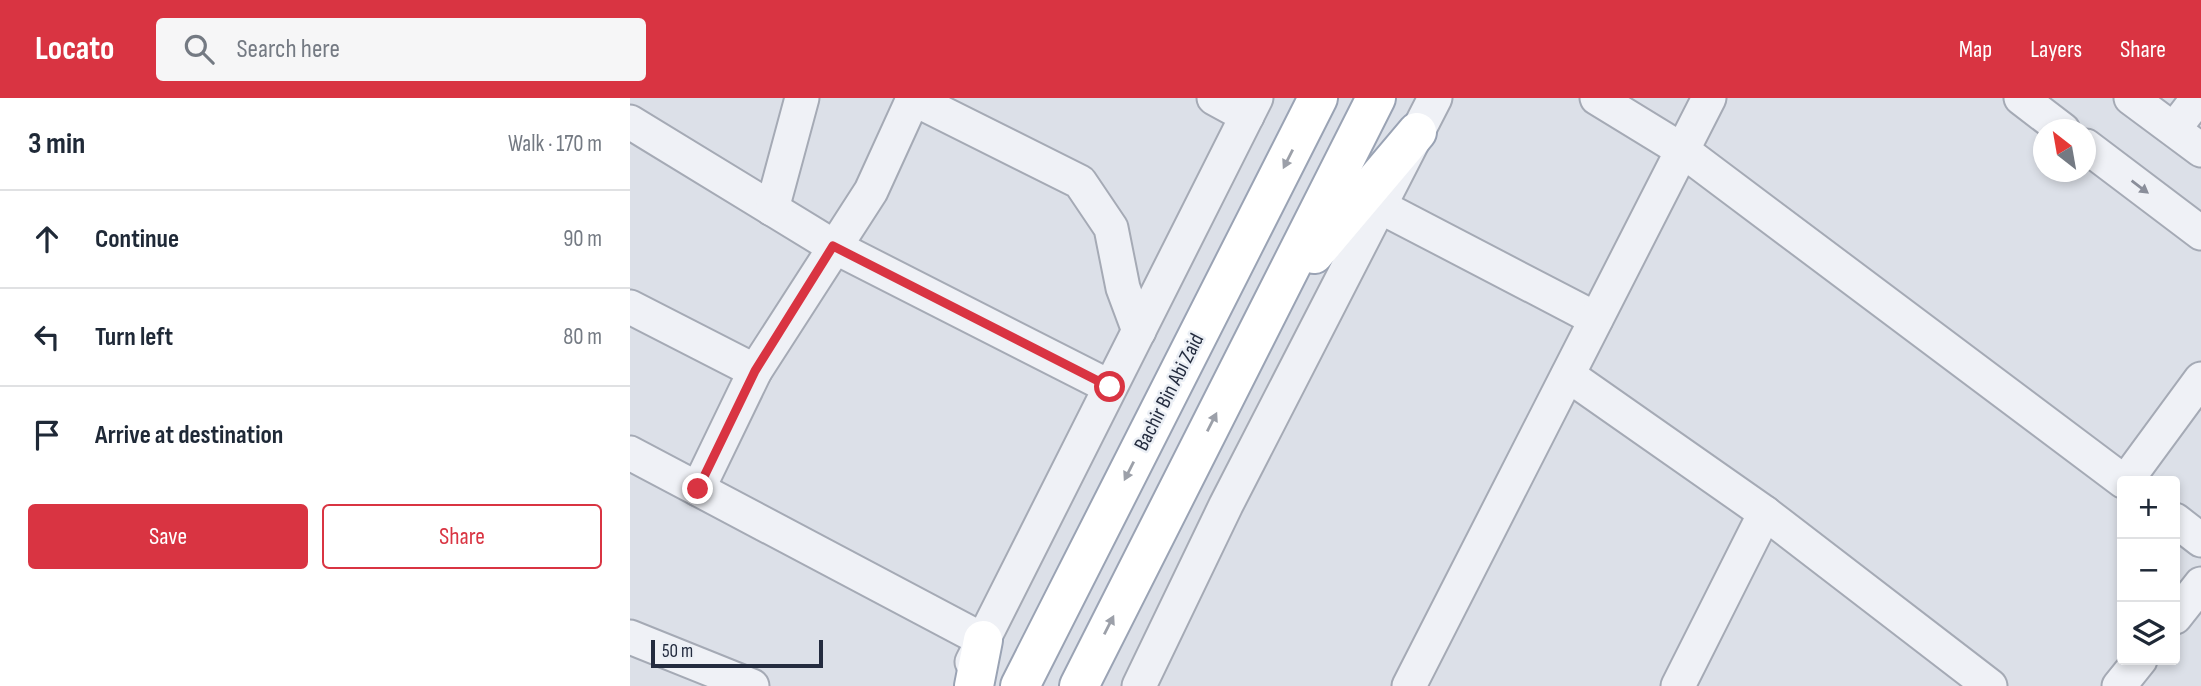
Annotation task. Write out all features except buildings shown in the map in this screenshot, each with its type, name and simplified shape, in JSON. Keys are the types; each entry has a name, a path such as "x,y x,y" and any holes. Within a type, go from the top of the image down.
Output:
{"main road":[{"name":"Bachir Bin Abi Zaid","path":"1020,686 1318,98"},
{"path":"1079,686 1376,98"},
{"path":"1272,303 1418,132"},
{"path":"1085,559 1130,583"},
{"path":"974,686 983,640"}],"street":[{"path":"772,209 802,98"},
{"path":"698,489 755,371 833,246 871,191 913,98 1080,182 1111,229 1123,288 1139,331"},
{"path":"960,686 1252,107 1214,98"},
{"path":"1139,686 1226,505 1435,98"},
{"path":"1597,98 1682,150 2118,476"},
{"path":"1409,686 1709,98"},
{"path":"2021,98 2049,119"},
{"path":"2131,98 2201,150"},
{"path":"2174,130 2198,98"},
{"path":"630,122 833,246 1110,387"},
{"path":"2096,154 2201,233"},
{"path":"1379,206 1596,319"},
{"path":"630,307 755,371"},
{"path":"1568,375 1765,513 1990,686"},
{"path":"2129,476 2201,379"},
{"path":"630,453 983,640"},
{"path":"1678,686 1765,513"},
{"path":"2180,524 2201,540"},
{"path":"2180,611 2201,584"},
{"path":"630,637 752,686"},
{"path":"2119,686 2136,665"}],"route":[{"path":"698,489 755,371 833,246 1110,387"}]}
